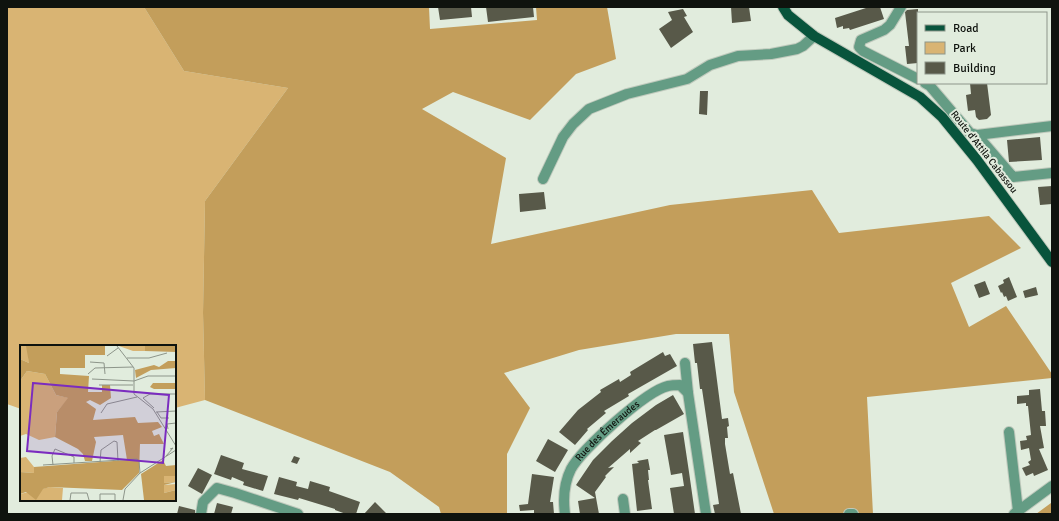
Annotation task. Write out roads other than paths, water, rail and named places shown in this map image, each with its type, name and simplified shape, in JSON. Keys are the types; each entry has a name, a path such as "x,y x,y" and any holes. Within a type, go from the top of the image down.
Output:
{"main road":[{"name":"Route d'Attila Cabassou","path":"783,7 788,15 814,36 920,97 942,117 962,140 1052,262"}],"street":[{"path":"901,7 890,25 884,30 860,40 859,47 863,51 917,78"},
{"path":"543,179 563,137 573,124 589,109 627,94 687,79 710,65 738,56 771,54 797,48 803,46 814,36"},
{"path":"930,84 1013,178 1052,173"},
{"path":"962,140 974,134 1052,126"},
{"path":"685,363 706,514"},
{"name":"Rue des Émeraudes","path":"565,514 564,491 571,469 588,448 620,417 648,397 668,386 680,385 688,393"},
{"path":"1009,432 1016,512"},
{"path":"1016,512 1052,486"},
{"path":"201,514 203,502 217,488 298,514"},
{"path":"623,499 625,514"}]}
